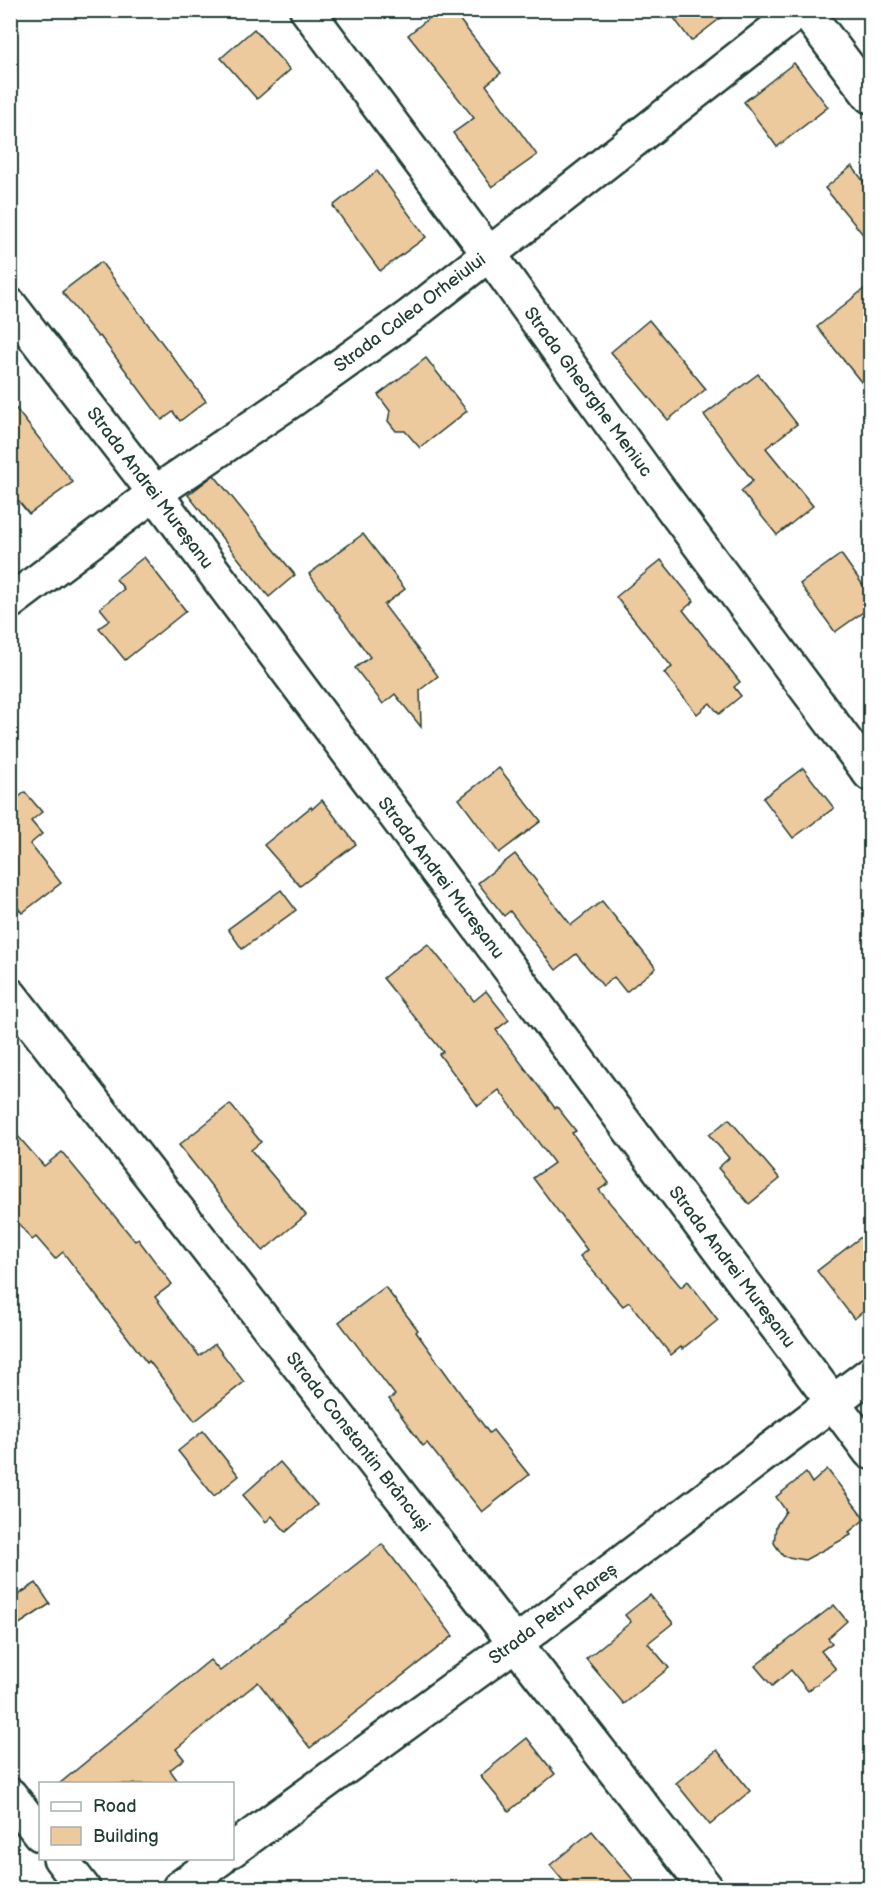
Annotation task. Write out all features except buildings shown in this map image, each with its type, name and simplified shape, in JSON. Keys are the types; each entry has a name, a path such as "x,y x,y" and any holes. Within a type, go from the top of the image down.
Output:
{"street":[{"name":"Strada Gheorghe Meniuc","path":"307,10 870,774"},
{"name":"Strada Calea Orheiului","path":"10,602 155,493 292,400 401,322 800,10"},
{"path":"805,10 870,96"},
{"name":"Strada Andrei Mureșanu","path":"10,305 155,493 870,1452"},
{"name":"Strada Constantin Brâncuși","path":"10,995 706,1888"},
{"name":"Strada Petru Rareș","path":"234,1849 516,1643 870,1374"},
{"path":"10,1796 39,1833"},
{"path":"62,1860 83,1888"},
{"path":"179,1888 217,1860"}]}
